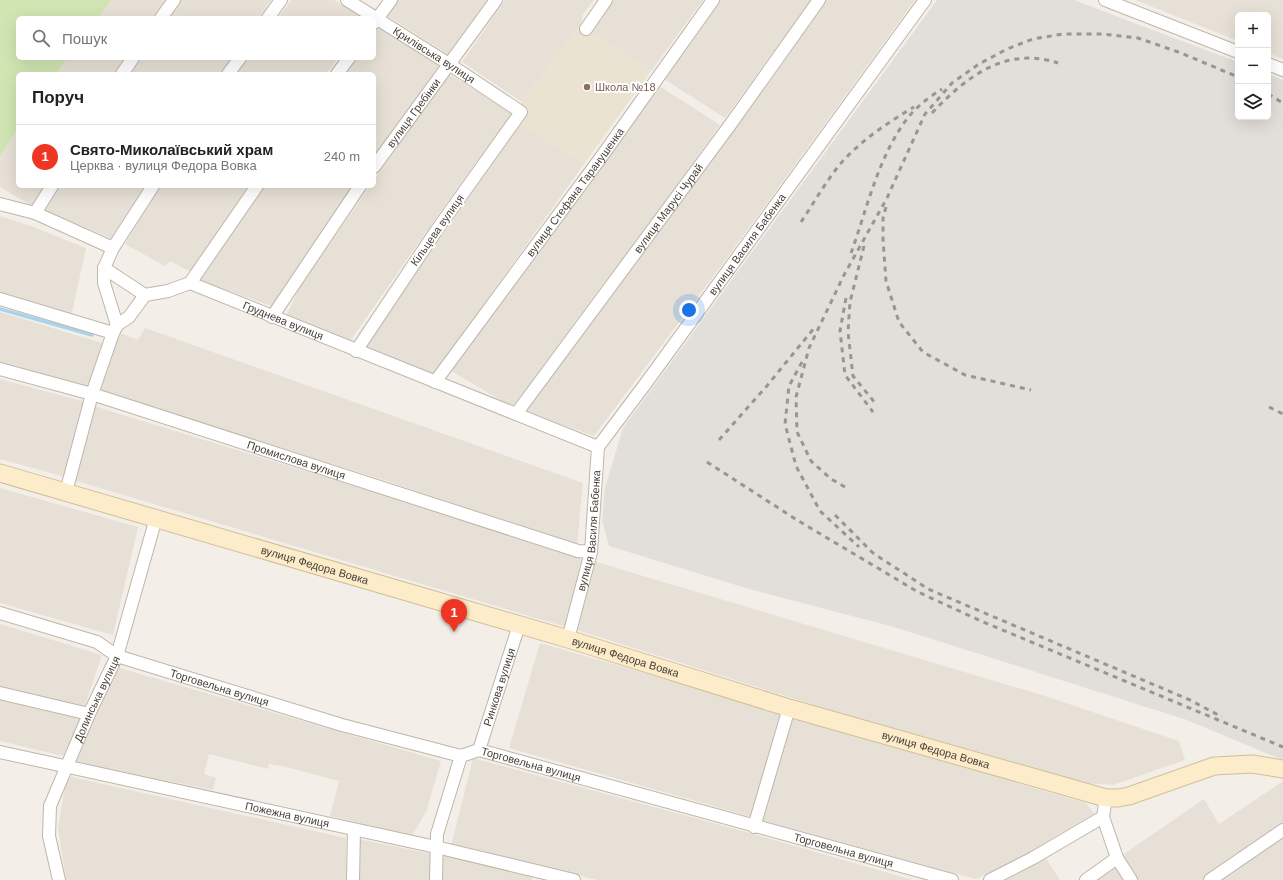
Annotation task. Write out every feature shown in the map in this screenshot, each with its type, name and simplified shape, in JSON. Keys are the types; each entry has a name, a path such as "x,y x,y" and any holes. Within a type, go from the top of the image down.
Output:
{"street":[{"path":"162,16 174,0"},
{"path":"269,16 281,0"},
{"name":"Крилівська вулиця","path":"347,0 368,16"},
{"path":"376,20 391,0"},
{"name":"вулиця Гребінки","path":"376,164 496,0"},
{"path":"586,29 606,0"},
{"name":"вулиця Стефана Таранушенка","path":"435,382 602,156 713,0"},
{"name":"вулиця Марусі Чурай","path":"516,414 725,131 819,0"},
{"name":"вулиця Василя Бабенка","path":"568,639 591,552 598,446 646,383 925,0"},
{"path":"1105,0 1235,51"},
{"name":"Крилівська вулиця","path":"376,22 449,64 521,112"},
{"path":"123,72 132,60"},
{"path":"230,72 238,60"},
{"path":"338,72 348,60"},
{"path":"1271,65 1283,70"},
{"name":"Кільцева вулиця","path":"356,351 436,231 521,112"},
{"path":"35,213 51,188"},
{"path":"115,329 104,283 104,268 113,248 153,188"},
{"path":"66,492 92,394 115,329 129,317 145,296 168,291 190,283 256,188"},
{"path":"272,317 359,188"},
{"path":"0,204 35,213 113,248"},
{"path":"104,268 145,296"},
{"name":"Груднева вулиця","path":"190,283 356,351 598,446"},
{"path":"0,299 115,329"},
{"name":"Промислова вулиця","path":"0,369 92,394 578,551 591,552"},
{"name":"вулиця Федора Вовка","path":"0,473 568,639 789,708 1106,798 1129,796 1214,766 1252,764 1283,769"},
{"name":"Долинська вулиця","path":"59,880 49,836 50,806 65,767 117,656 156,518"},
{"name":"Торговельна вулиця","path":"0,613 96,642 117,656 342,725 461,756 479,750 754,827 952,880"},
{"name":"Ринкова вулиця","path":"479,750 520,625"},
{"path":"0,693 89,714"},
{"path":"754,827 789,708"},
{"name":"Пожежна вулиця","path":"0,752 436,847 537,875 574,880"},
{"path":"436,880 437,834 461,756"},
{"path":"1106,798 1103,817 1117,858 1131,880"},
{"path":"990,880 1103,817"},
{"path":"353,880 354,830"},
{"path":"1210,880 1283,830"},
{"path":"1086,880 1117,858"}],"shaded area":[{"path":"112,0 168,0 156,16 100,16"},
{"path":"180,0 271,0 260,16 168,16"},
{"path":"291,0 334,0 359,16 279,16"},
{"path":"397,0 487,0 448,54 386,15"},
{"path":"505,0 594,0 583,14 581,24 522,102 462,62"},
{"path":"613,0 703,0 651,71 591,31"},
{"path":"721,0 811,0 725,118 664,79"},
{"path":"824,0 915,0 727,258 594,436 524,411"},
{"path":"937,0 1074,0 1235,61 1235,120 1271,120 1271,75 1283,80 1283,760 1187,720 894,627 749,589 609,546 602,520 605,488 623,428"},
{"path":"1135,0 1283,0 1283,59 1271,54 1271,12 1235,12 1235,40"},
{"name":"Школа №18","path":"581,24 651,71 584,164 521,124 529,111 520,105"},
{"path":"378,28 439,66 376,155 376,72 345,72 354,60 376,60 376,30"},
{"path":"66,60 125,60 116,72 58,72"},
{"path":"139,60 230,60 221,72 130,72"},
{"path":"245,60 336,60 328,72 236,72"},
{"path":"449,74 512,113 443,208 350,341 286,316 301,285 369,188 376,188 376,177"},
{"path":"658,85 720,125 620,264 603,284 512,407 450,370"},
{"path":"521,124 584,164 434,374 366,348 428,250 431,251"},
{"path":"16,131 16,188 45,188 34,207 0,187 0,156"},
{"path":"57,188 144,188 111,238 43,210"},
{"path":"159,188 248,188 193,273 170,261 165,266 125,244"},
{"path":"262,188 353,188 271,306 199,280"},
{"path":"0,216 31,226 86,248 72,313 0,292"},
{"path":"0,312 102,343 88,388 0,363"},
{"path":"145,328 583,483 577,545 381,479 98,392 120,333 138,340"},
{"path":"0,379 86,402 65,477 0,459"},
{"path":"94,406 582,556 566,627 73,480"},
{"path":"0,488 138,527 113,635 0,603"},
{"path":"593,561 1045,696 1179,741 1185,760 1113,785 1083,783 896,731 577,630"},
{"path":"0,624 102,655 84,708 0,687"},
{"path":"540,643 783,714 752,817 509,748"},
{"path":"116,667 441,761 426,812 412,836 330,816 339,781 282,766 269,764 268,769 209,754 204,774 216,778 213,790 75,762 92,716"},
{"path":"0,699 81,719 63,756 0,741"},
{"path":"790,717 1086,803 1094,814 1049,840 1040,849 976,879 760,820"},
{"path":"473,758 739,830 913,880 598,880 451,846"},
{"path":"67,776 346,838 346,880 66,880 58,828"},
{"path":"1283,781 1283,822 1202,880 1137,880 1121,856 1204,799 1219,824"},
{"path":"1283,834 1283,880 1216,880"},
{"path":"358,839 432,854 434,880 357,880"},
{"path":"442,854 533,876 532,880 441,880"},
{"path":"1045,857 1060,880 1006,880 1029,867"},
{"path":"1115,865 1125,880 1095,880"}],"green space":[{"path":"0,0 112,0 100,16 16,16 16,60 66,60 58,72 16,72 16,131 0,156"}],"waterway":[{"path":"0,309 92,335"}],"railway":[{"path":"845,487 831,479 811,461 797,432 796,397 809,348 844,275 887,198 925,114 952,83 979,64 1007,49 1033,39 1063,34 1102,34 1138,38 1181,53 1235,76"},
{"path":"932,113 959,87 974,76 989,68 1021,58 1039,59 1058,63"},
{"path":"851,253 874,184 888,150 914,110 942,89"},
{"path":"1271,96 1283,103"},
{"path":"801,222 837,168 845,159 873,134 914,107"},
{"path":"886,207 883,218 886,281 899,322 923,352 965,375 1031,390"},
{"path":"864,246 850,302 848,332 853,376 876,404"},
{"path":"846,298 840,331 845,375 873,412"},
{"path":"719,440 766,387 815,327"},
{"path":"802,362 789,386 785,424 796,466 820,511 859,547"},
{"path":"1269,407 1283,414"},
{"path":"707,462 797,520 918,592 981,621 1283,747"},
{"path":"835,515 873,553 928,589 1190,700 1222,717"}],"place":[{"name":"Школа №18","path":"587,87"},
{"name":"Свято-Миколаївський храм","path":"454,632"}]}
